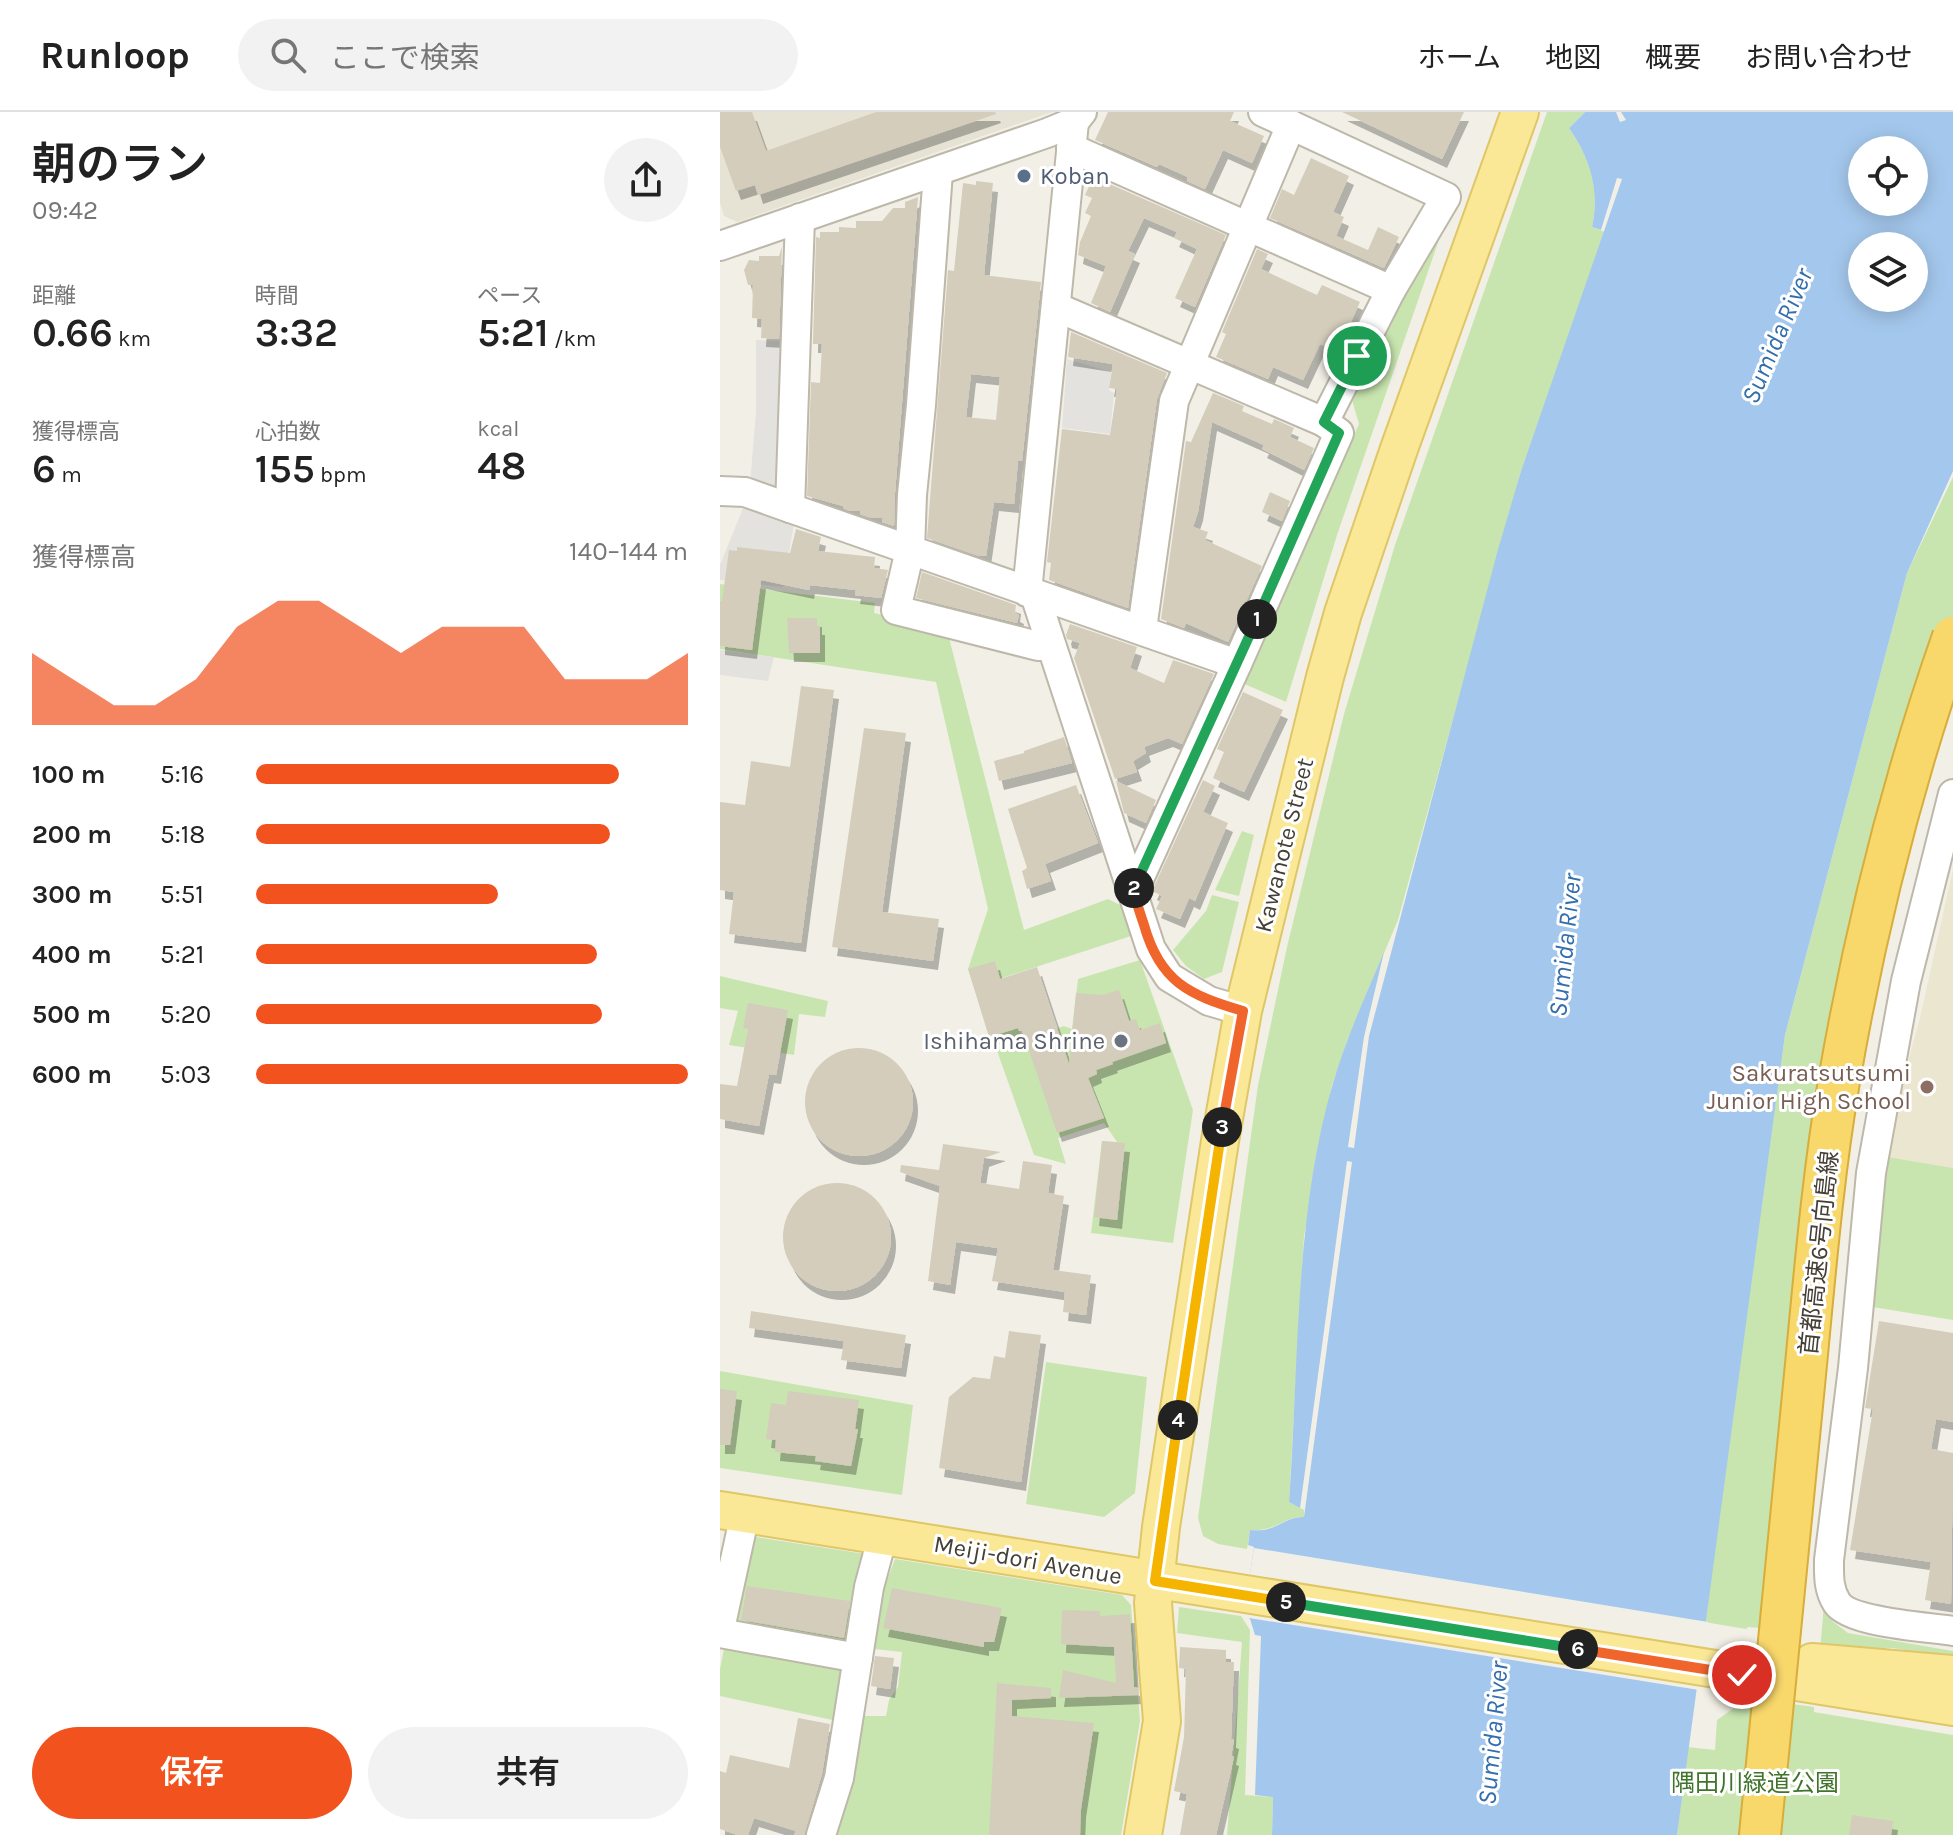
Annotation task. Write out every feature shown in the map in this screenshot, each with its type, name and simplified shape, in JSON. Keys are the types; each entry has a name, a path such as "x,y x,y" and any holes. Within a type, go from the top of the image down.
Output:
{"highway":[{"name":"首都高速6号向島線","path":"1760,1835 1820,1226 1839,1083 1864,951 1894,826 1919,736 1953,637"},
{"name":"首都高速6号向島線","path":"1784,1835 1815,1492 1861,1111 1895,933 1953,716"}],"main road":[{"name":"Kawanote Street","path":"1143,1835 1162,1721 1155,1635 1156,1569 1220,1141 1243,1011 1343,613 1520,112"},
{"name":"Meiji-dori Avenue","path":"720,1488 962,1524 1156,1569"},
{"name":"Meiji-dori Avenue","path":"732,1512 883,1535 1156,1569 1744,1664 1953,1707"},
{"name":"Meiji-dori Avenue","path":"1744,1664 1839,1666 1953,1674"}],"street":[{"path":"1263,112 1446,197 1391,290 1324,422"},
{"path":"1142,629 1174,401 1291,125"},
{"path":"720,246 1076,127 1246,228 1391,290"},
{"path":"1076,127 1056,307 1031,593 1134,890 1151,949 1169,977 1209,1001 1243,1011"},
{"path":"938,172 910,550 896,610 1038,646 1051,646"},
{"path":"790,508 800,218"},
{"path":"1056,307 1324,422 1339,433 1134,890"},
{"path":"720,491 745,492 1237,664"},
{"path":"1953,794 1906,981 1871,1173 1853,1368 1829,1560 1829,1585 1838,1606 1857,1616 1953,1631"},
{"path":"732,1512 720,1631 858,1658"},
{"path":"821,1835 839,1778 869,1587 883,1535"}],"shaded area":[{"path":"720,112 1052,112 737,222 724,216 720,203"},
{"path":"756,340 789,341 781,494 750,484 756,411"},
{"path":"1067,359 1111,372 1109,390 1114,393 1110,434 1062,428"},
{"path":"745,503 794,524 783,587 720,580 720,565"},
{"path":"720,650 774,657 768,681 720,675"},
{"name":"Sakuratsutsumi Junior High School","path":"1953,869 1953,1168 1882,1156 1920,1018"}],"green space":[{"path":"1547,112 1585,112 1569,128 1583,151 1591,175 1595,201 1592,227 1605,232 1521,471 1398,920 1347,1041 1332,1085 1304,1236 1289,1502 1304,1510 1304,1517 1267,1529 1250,1530 1247,1549 1218,1544 1203,1536 1198,1518 1258,1085 1287,947 1344,714 1395,545"},
{"path":"1442,231 1337,535 1286,702 1242,683 1359,424 1350,393"},
{"path":"1953,477 1953,670 1859,1029 1788,1630 1746,1629 1704,1622 1785,1035 1907,573"},
{"path":"720,584 875,603 874,613 947,630 1024,930 1108,899 1122,906 1131,936 1002,978 1023,1040 1064,1026 1072,1029 1078,979 1140,960 1193,1110 1173,1243 1091,1233 1102,1141 1117,1142 1104,1123 1058,1138 1066,1164 1034,1155 968,969 988,909 936,682 720,649"},
{"path":"1242,831 1254,835 1239,896 1215,890"},
{"path":"1212,895 1239,902 1222,972 1204,979 1186,966 1173,950 1206,911"},
{"path":"720,976 828,1001 825,1017 799,1014 794,1055 729,1045 738,1011 720,1008"},
{"path":"1882,1156 1953,1168 1953,1320 1866,1306"},
{"path":"1046,1362 1147,1377 1135,1493 1104,1517 1026,1504"},
{"path":"720,1371 913,1405 902,1495 720,1468"},
{"path":"750,1536 865,1554 847,1646 738,1628 734,1620"},
{"path":"895,1559 1122,1595 1131,1605 1140,1721 1121,1835 832,1835 854,1777 863,1716 886,1716 889,1700 898,1687 902,1652 874,1649 883,1591"},
{"path":"1824,1604 1832,1621 1848,1633 1953,1651 1953,1657 1892,1648 1820,1651"},
{"path":"1179,1607 1241,1616 1250,1630 1245,1795 1273,1797 1272,1835 1227,1835 1242,1642 1177,1633"},
{"path":"726,1639 852,1665 842,1722 720,1696 720,1669"},
{"name":"隅田川緑道公園","path":"1748,1698 1814,1707 1814,1712 1953,1735 1953,1835 1677,1835 1687,1747 1715,1750 1717,1720"}],"water":[{"name":"Sumida River","path":"1585,112 1616,112 1620,122 1626,120 1621,112 1953,112 1953,471 1907,573 1785,1035 1677,1835 1272,1835 1273,1797 1255,1795 1261,1636 1255,1635 1250,1619 1244,1614 1254,1547 1248,1545 1250,1530 1267,1529 1290,1519 1304,1517 1352,1162 1347,1161 1300,1508 1289,1502 1297,1344 1305,1238 1320,1134 1344,1050 1384,952 1364,1037 1348,1147 1354,1148 1369,1036 1497,553 1521,471 1622,179 1617,178 1601,230 1592,227 1594,188 1583,151 1569,128"}],"pier":[{"path":"1254,1548 1708,1622 1699,1690 1243,1617"}],"building":[{"path":"720,112 752,112 766,151 876,112 996,114 758,195 755,185 736,191 720,147"},
{"path":"1108,112 1234,112 1230,121 1264,136 1252,163 1223,150 1205,189 1187,181 1188,177 1159,164 1157,167 1095,140"},
{"path":"1342,112 1464,112 1442,159"},
{"path":"1311,158 1349,176 1333,212 1344,217 1336,236 1368,250 1378,227 1399,237 1384,268 1270,218 1282,189 1294,195"},
{"path":"1089,175 1226,235 1195,307 1175,298 1197,249 1174,238 1177,232 1144,218 1128,251 1135,254 1110,312 1091,303 1106,266 1078,255 1091,216 1085,213 1092,198 1085,195 1092,180 1087,178"},
{"path":"976,181 993,183 984,275 1041,282 1022,461 1018,461 1014,504 994,502 986,556 927,538 948,270 954,271 963,183 976,185","holes":["971,374 1000,377 996,420 966,417"]},
{"path":"918,197 894,526 882,522 882,518 868,517 860,511 850,511 843,506 807,496 811,382 820,383 822,344 813,344 816,237 820,238 820,232 839,232 839,227 856,228 856,221 882,221 893,208 905,208 905,202"},
{"path":"782,247 779,339 761,338 762,319 752,318 753,285 748,285 744,270 749,260 759,261 759,256 779,256"},
{"path":"1257,249 1268,254 1261,269 1317,295 1322,285 1360,302 1337,352 1320,344 1303,380 1273,367 1268,379 1216,357 1226,334 1222,332"},
{"path":"1071,332 1167,373 1157,399 1128,608 1049,580 1051,563 1047,562 1062,429 1110,435 1117,389 1109,388 1113,364 1068,357"},
{"path":"1213,393 1244,406 1242,411 1272,424 1274,419 1294,428 1290,437 1314,448 1304,470 1262,449 1264,445 1212,422 1193,527 1208,532 1205,540 1262,566 1228,642 1186,623 1184,628 1161,619 1186,441 1191,442"},
{"path":"1270,492 1290,501 1282,521 1262,512"},
{"path":"796,529 821,537 818,551 875,557 874,568 888,570 881,598 855,595 856,590 810,585 809,590 761,580 752,650 720,646 720,601 729,550 737,551 737,547 790,553"},
{"path":"922,572 1016,605 1015,613 1019,615 1017,623 916,598"},
{"path":"787,618 817,618 820,653 789,653"},
{"path":"1070,624 1137,647 1130,668 1164,683 1173,660 1214,674 1182,744 1168,738 1144,747 1146,753 1133,761 1137,772 1115,779 1074,658 1080,643 1067,639"},
{"path":"801,686 834,690 801,943 729,934 734,892 720,890 720,802 745,805 751,761 790,767"},
{"path":"1243,692 1283,710 1244,792 1213,778 1224,752 1217,749"},
{"path":"864,728 906,733 882,912 939,919 933,961 832,947"},
{"path":"1064,737 1072,763 999,781 994,761"},
{"path":"1203,780 1215,786 1203,812 1228,823 1195,901 1189,898 1180,919 1156,909 1162,896 1152,891"},
{"path":"1116,781 1156,800 1146,823 1124,813"},
{"path":"1076,785 1098,843 1045,864 1051,881 1027,889 1022,871 1027,868 1008,809"},
{"path":"995,961 1000,979 1037,967 1069,1064 1076,993 1103,995 1119,990 1129,1021 1136,1019 1140,1030 1160,1023 1166,1043 1112,1062 1088,1078 1104,1118 1057,1133 1022,1030 1018,1028 989,1037 968,969"},
{"path":"748,1003 788,1010 776,1075 769,1074 759,1126 720,1119 720,1084 737,1086 748,1029 743,1028"},
{"path":"859,1048 880,1052 897,1064 909,1081 913,1102 909,1123 897,1140 880,1152 859,1156 838,1152 821,1140 809,1123 805,1102 809,1081 821,1064 838,1052"},
{"path":"1102,1141 1125,1143 1117,1220 1094,1217"},
{"path":"943,1144 1001,1152 984,1158 980,1183 1019,1189 1023,1161 1052,1165 1048,1193 1064,1196 1053,1270 1091,1275 1086,1315 1063,1312 1065,1292 992,1281 998,1248 956,1242 950,1285 928,1281 940,1186 900,1172 901,1165 939,1170"},
{"path":"837,1183 858,1187 875,1199 887,1216 891,1237 887,1258 875,1275 858,1287 837,1291 816,1287 799,1275 787,1258 783,1237 787,1216 799,1199 816,1187"},
{"path":"751,1311 906,1335 901,1368 841,1360 844,1341 749,1328"},
{"path":"1879,1321 1953,1333 1953,1422 1936,1419 1931,1449 1953,1453 1951,1604 1925,1600 1931,1562 1850,1550 1873,1409 1865,1408"},
{"path":"1009,1331 1041,1335 1021,1482 939,1468 949,1397 973,1377 990,1379 994,1356 1005,1358"},
{"path":"720,1389 737,1391 730,1445 720,1445"},
{"path":"788,1391 859,1400 855,1429 858,1429 851,1466 815,1461 816,1456 775,1452 776,1440 766,1439 771,1403 786,1405"},
{"path":"747,1586 850,1601 844,1638 741,1620"},
{"path":"892,1588 1002,1608 994,1642 984,1642 984,1647 883,1628"},
{"path":"1062,1610 1100,1611 1100,1616 1130,1614 1134,1687 1138,1688 1139,1695 1059,1698 1063,1670 1116,1683 1114,1647 1061,1644"},
{"path":"1180,1647 1226,1650 1226,1662 1234,1662 1231,1739 1234,1740 1231,1756 1234,1757 1216,1835 1180,1835 1187,1794 1174,1791 1184,1737 1186,1669 1179,1668"},
{"path":"875,1656 894,1658 890,1689 871,1686"},
{"path":"997,1683 1051,1688 1051,1698 1012,1700 1012,1716 1094,1723 1080,1835 989,1835"},
{"path":"798,1718 830,1724 822,1774 804,1835 794,1835 796,1831 754,1818 748,1835 720,1829 720,1771 726,1773 730,1755 789,1768"},
{"path":"1852,1815 1893,1821 1891,1835 1849,1835"}],"place":[{"name":"Koban","path":"1024,176"},
{"name":"Ishihama Shrine","path":"1121,1041"},
{"name":"Sakuratsutsumi Junior High School","path":"1927,1087"}],"route":[{"path":"1357,356 1324,422 1339,433 1134,890 1151,949 1169,977 1209,1001 1243,1011 1220,1141 1155,1581 1742,1675"}]}
